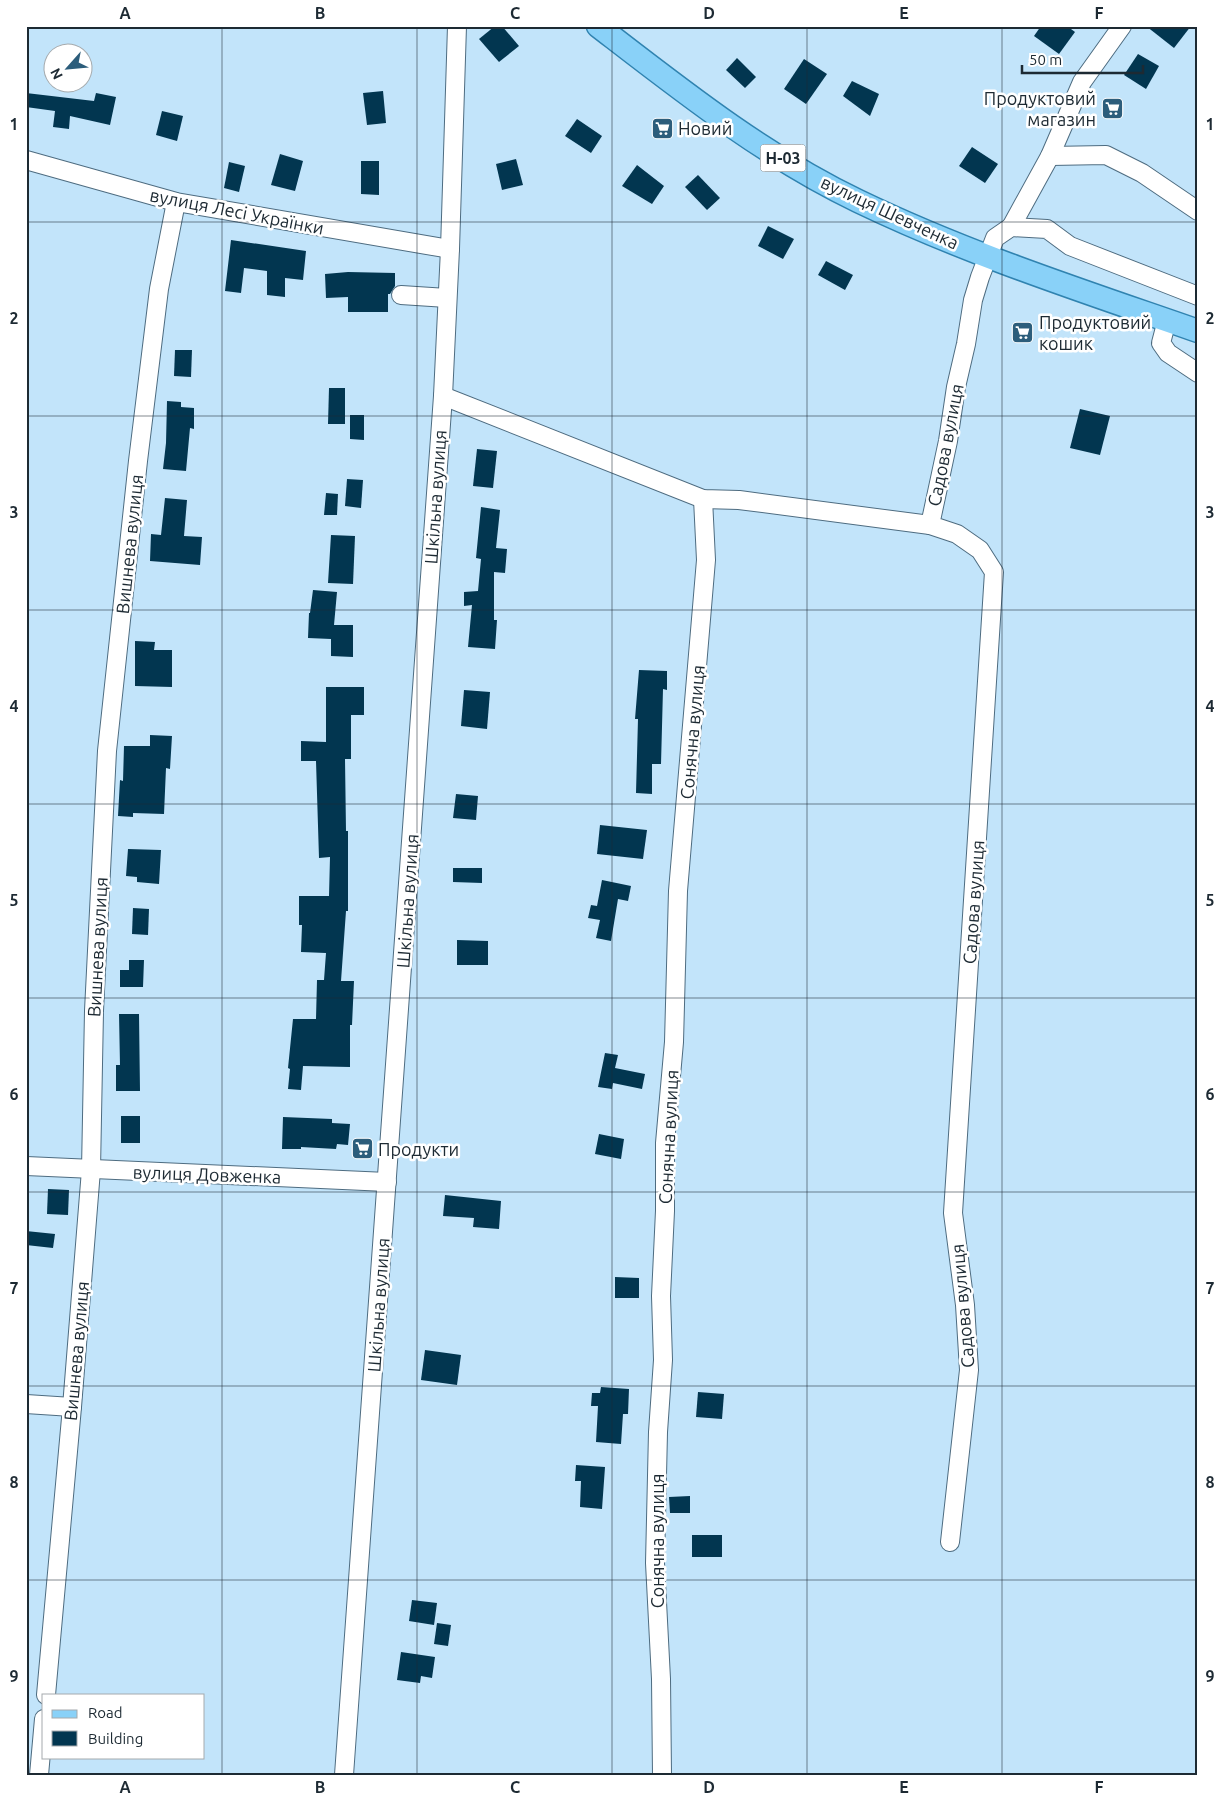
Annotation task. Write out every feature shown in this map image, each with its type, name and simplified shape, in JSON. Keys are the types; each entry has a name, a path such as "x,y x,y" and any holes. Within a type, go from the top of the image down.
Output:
{"main road":[{"name":"вулиця Шевченка","path":"598,26 708,110 799,169 858,201 950,242 988,256"},
{"name":"Н-03","path":"988,256 1043,278 1198,331"}],"street":[{"name":"Шкільна вулиця","path":"344,1775 443,396 457,26"},
{"name":"Садова вулиця","path":"950,1542 968,1370 965,1305 953,1213 994,572 980,550 957,534 930,525 948,441 956,386 966,344 973,300 988,256 995,238 1011,227 1050,156 1082,82 1122,26"},
{"path":"1050,156 1106,156 1142,173 1198,211"},
{"name":"вулиця Лесі Українки","path":"26,160 176,202 450,249"},
{"name":"Вишнева вулиця","path":"46,1694 91,1170 94,1011 107,751 138,462 159,289 176,202"},
{"path":"1011,227 1046,229 1070,246 1198,296"},
{"path":"401,295 447,298"},
{"path":"1167,320 1161,343 1168,353 1198,373"},
{"path":"443,396 703,499 740,500 930,525"},
{"name":"Сонячна вулиця","path":"662,1775 661,1679 655,1563 658,1432 663,1360 661,1296 665,1211 665,1144 674,1042 678,892 706,560 703,499"},
{"name":"вулиця Довженка","path":"26,1166 387,1182"},
{"path":"26,1404 72,1407"},
{"path":"39,1775 42,1741"}],"building":[{"path":"495,26 502,26 519,46 499,62 479,39"},
{"path":"1041,26 1067,26 1075,32 1059,54 1034,36"},
{"path":"1146,26 1191,26 1174,48"},
{"path":"1138,54 1159,66 1146,89 1124,75"},
{"path":"737,58 756,77 745,88 726,70"},
{"path":"804,59 827,74 806,104 784,89"},
{"path":"852,81 879,94 870,116 843,96"},
{"path":"383,91 386,123 367,125 363,93"},
{"path":"26,93 94,101 96,93 116,97 110,125 70,116 69,129 53,127 55,111 26,107"},
{"path":"162,111 183,116 177,141 156,135"},
{"path":"577,119 602,136 591,153 565,136"},
{"path":"972,147 998,164 985,183 959,166"},
{"path":"280,154 303,161 295,191 271,185"},
{"path":"516,159 523,185 502,190 496,164"},
{"path":"361,161 379,161 379,195 361,194"},
{"path":"229,162 245,166 239,192 224,188"},
{"path":"637,165 664,186 652,204 622,186"},
{"path":"698,175 720,198 707,210 685,187"},
{"path":"768,226 794,239 783,259 758,246"},
{"path":"231,240 306,251 303,280 285,278 285,297 267,295 267,271 244,268 241,293 225,291"},
{"path":"826,261 853,275 845,290 818,275"},
{"path":"348,272 395,273 395,286 390,294 388,294 388,312 348,312 348,297 326,298 325,274"},
{"path":"175,350 192,350 191,377 174,376"},
{"path":"329,388 345,388 345,424 328,424"},
{"path":"167,401 181,402 181,407 194,408 194,429 190,428 186,471 163,469"},
{"path":"1080,409 1110,416 1100,455 1070,448"},
{"path":"350,415 364,415 364,440 350,439"},
{"path":"477,449 497,451 493,488 473,486"},
{"path":"347,479 363,480 361,508 345,506"},
{"path":"326,493 338,494 337,515 324,515"},
{"path":"165,498 187,500 184,536 202,537 200,565 150,561 151,534 161,535"},
{"path":"481,507 500,510 496,548 507,549 505,573 494,572 494,620 497,620 495,649 468,647 472,605 464,606 464,592 478,591 481,559 476,558"},
{"path":"331,535 355,536 353,584 328,583"},
{"path":"313,590 337,592 334,625 353,625 353,657 331,656 331,639 308,638 309,613"},
{"path":"135,641 155,642 154,650 172,650 172,687 135,686"},
{"path":"639,670 667,671 667,690 663,689 661,764 652,764 652,794 636,793 638,719 635,719"},
{"path":"326,687 364,687 364,715 351,715 351,759 345,759 346,831 348,831 348,911 346,911 341,981 354,981 352,1025 350,1025 350,1067 303,1066 301,1090 288,1089 293,1019 316,1019 317,980 324,980 326,953 301,952 302,925 299,925 299,896 329,896 330,857 319,858 316,761 301,761 301,741 326,742"},
{"path":"464,690 490,692 487,729 461,726"},
{"path":"150,735 172,736 170,769 166,768 164,814 133,813 133,817 118,816 120,780 123,781 124,746 150,746"},
{"path":"456,794 478,796 476,820 453,818"},
{"path":"600,825 647,830 643,859 597,854"},
{"path":"128,849 161,850 159,884 137,882 137,877 126,876"},
{"path":"453,868 482,868 482,883 453,882"},
{"path":"602,880 631,886 628,901 618,899 611,941 596,938 600,920 588,918 591,905 597,906"},
{"path":"133,908 149,909 148,935 132,934"},
{"path":"457,940 488,941 488,965 457,965"},
{"path":"129,960 144,960 143,987 120,987 120,970 129,970"},
{"path":"119,1014 139,1014 140,1091 116,1091 116,1065 120,1065"},
{"path":"605,1053 618,1055 615,1068 645,1074 642,1089 613,1083 612,1089 598,1087"},
{"path":"121,1116 140,1116 140,1143 121,1143"},
{"path":"283,1117 332,1119 332,1123 350,1124 348,1145 337,1144 336,1149 301,1147 301,1149 282,1149"},
{"path":"599,1134 624,1139 621,1159 595,1154"},
{"path":"48,1189 69,1190 68,1215 47,1214"},
{"path":"445,1195 501,1201 499,1229 473,1227 474,1218 443,1216"},
{"path":"26,1231 55,1234 53,1248 26,1245"},
{"path":"615,1277 639,1278 639,1298 615,1298"},
{"path":"425,1350 461,1355 457,1385 421,1380"},
{"path":"601,1387 629,1389 628,1414 623,1414 621,1444 596,1442 598,1406 591,1406 592,1393 600,1393"},
{"path":"698,1392 724,1394 722,1419 696,1417"},
{"path":"576,1465 605,1467 602,1509 580,1507 581,1481 575,1481"},
{"path":"690,1496 690,1513 670,1513 669,1497"},
{"path":"692,1535 722,1535 722,1557 692,1557"},
{"path":"412,1600 437,1603 434,1625 409,1621"},
{"path":"437,1623 451,1625 448,1646 434,1644"},
{"path":"401,1652 435,1657 432,1678 421,1676 420,1683 397,1680"}],"place":[{"name":"Продуктовий магазин","path":"1112,108"},
{"name":"Новий","path":"662,128"},
{"name":"Продуктовий кошик","path":"1023,332"},
{"name":"Продукти","path":"362,1149"}]}
